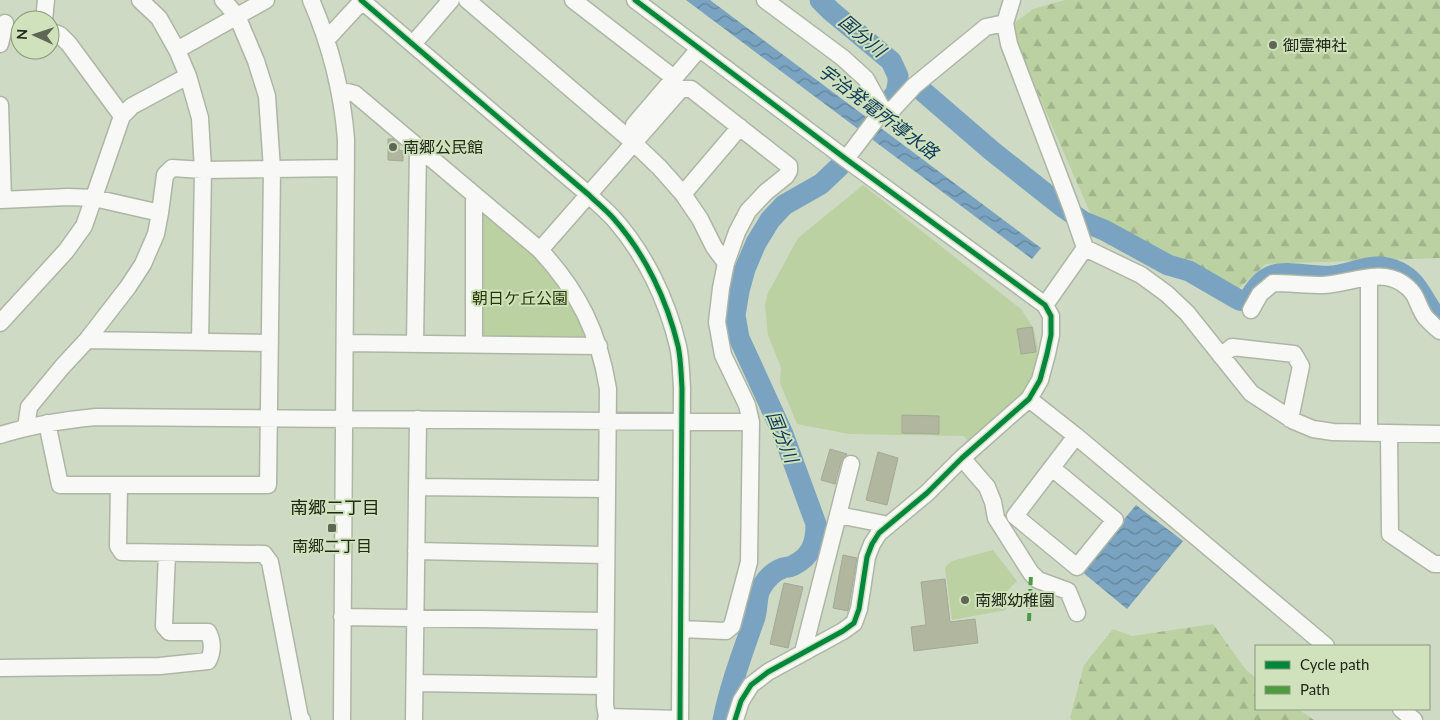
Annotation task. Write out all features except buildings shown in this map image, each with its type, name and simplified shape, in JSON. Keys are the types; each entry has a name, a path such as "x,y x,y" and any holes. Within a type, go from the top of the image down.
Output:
{"street":[{"path":"140,0 159,18 177,50 188,76 200,118 203,170 200,342"},
{"path":"47,423 60,485 268,485 272,170 267,96 256,60 237,16 223,0"},
{"path":"177,50 266,0"},
{"path":"312,0 327,39 340,90 345,131 342,720"},
{"path":"327,39 361,0 614,218 632,242 656,282 667,309 678,346 682,388 680,720 607,718 605,705 605,621 608,389 599,346 570,286 558,269 540,250 355,94 340,90"},
{"path":"413,44 450,0"},
{"path":"467,0 634,143 660,168 683,194 700,219 714,247 726,263"},
{"path":"573,0 674,78"},
{"path":"635,0 846,159 1045,305 1051,316 1048,354 1040,380 1029,398 962,458 927,493 879,533 867,557 859,610 854,623 843,631 768,672 751,685 741,701 734,720"},
{"path":"766,0 843,58 866,79 883,110"},
{"path":"1010,1 1005,23 1009,44 1085,248 1141,275 1167,294 1187,313 1251,392 1290,419 1313,429 1327,431 1440,434"},
{"path":"0,44 8,23"},
{"path":"846,159 883,110 893,109 914,86 986,27 1005,23"},
{"path":"60,35 69,44 122,116"},
{"path":"634,143 632,134 634,125 699,49"},
{"path":"0,323 66,251 84,226 122,116 132,106 188,76"},
{"path":"540,250 681,89 691,89 789,166 786,176 766,192 748,211 737,232 726,263 720,288 717,322 723,355 747,405 751,422 749,562 732,626 726,631 681,629"},
{"path":"0,105 2,200 68,197 94,198 160,213"},
{"path":"683,194 740,127"},
{"path":"415,344 418,148"},
{"path":"26,427 29,407 87,340 128,287 143,264 156,234 165,175 172,168 272,170 346,168"},
{"path":"474,196 474,345"},
{"path":"1045,305 1085,248"},
{"path":"1251,310 1260,294 1273,283 1323,284 1374,276 1389,278 1402,283 1414,293 1425,317 1440,331"},
{"path":"1369,278 1369,433"},
{"path":"87,340 270,343"},
{"path":"345,343 599,346"},
{"path":"1221,356 1232,347 1294,354 1301,366 1290,419"},
{"path":"1029,398 1325,645"},
{"path":"0,435 47,423 104,417 751,422"},
{"path":"414,720 418,419"},
{"path":"1389,433 1390,534 1434,564 1440,564"},
{"path":"1052,468 1115,520 1076,567 1015,516 1076,436"},
{"path":"962,458 987,487 993,502 996,518 1030,573 1038,580 1068,591 1076,613"},
{"path":"803,652 851,464"},
{"path":"119,485 118,546 122,552 264,554 270,562 300,718 302,720"},
{"path":"417,487 607,489"},
{"path":"838,515 889,525"},
{"path":"416,551 606,555"},
{"path":"0,668 160,666 208,661 211,655 211,638 208,632 169,632 164,626 167,553"},
{"path":"342,617 605,621"},
{"path":"415,683 605,686"},
{"path":"1402,710 1414,720"}],"green space":[{"path":"1065,0 1440,0 1440,258 1266,264 1230,296 1095,224 1009,27 1033,9"},
{"path":"863,185 1021,309 1034,329 1038,348 1035,367 1027,389 969,443 964,436 849,434 797,424 780,383 781,368 768,335 765,306 767,295 798,238"},
{"name":"朝日ケ丘公園","path":"488,213 544,263 591,333 585,340 484,339 479,333 479,217"},
{"path":"993,550 1017,581 1004,594 1006,610 952,620 945,567 952,561"},
{"path":"1213,624 1246,670 1255,677 1255,710 1299,710 1314,720 1072,720 1070,718 1084,665 1113,629 1132,636"}],"water":[{"name":"宇治発電所導水路","path":"686,0 710,0 1041,248 1032,259"},
{"path":"1136,505 1183,541 1127,609 1081,571"}],"waterway":[{"name":"国分川","path":"820,0 891,61 898,76 898,83 896,93 887,104"},
{"path":"919,88 992,151 1084,222 1104,230 1168,265 1189,271 1239,300 1247,301 1261,283 1274,275 1337,276 1368,268 1383,267 1406,276 1417,288 1440,321"},
{"name":"国分川","path":"723,720 733,681 755,617 759,591 773,573 793,566 809,553 814,543 816,531 816,524 783,434 739,338 735,315 739,291 745,269 756,243 770,220 784,205 821,184 840,166"}],"marked path":[{"path":"1029,621 1031,573"}],"cycle path":[{"path":"361,0 608,213 636,247 654,278 668,312 678,346 682,388 680,720"},
{"path":"635,0 846,159 1045,305 1051,316 1051,335 1047,354 1040,380 1029,399 962,458 927,493 879,533 867,557 859,609 854,623 843,631 768,672 751,685 741,701 735,720"}],"place":[{"name":"御霊神社","path":"1273,45"},
{"name":"南郷公民館","path":"393,147"},
{"name":"南郷二丁目","path":"332,528"},
{"name":"南郷幼稚園","path":"965,600"}],"district":[{"name":"南郷二丁目","path":"335,508"}]}
